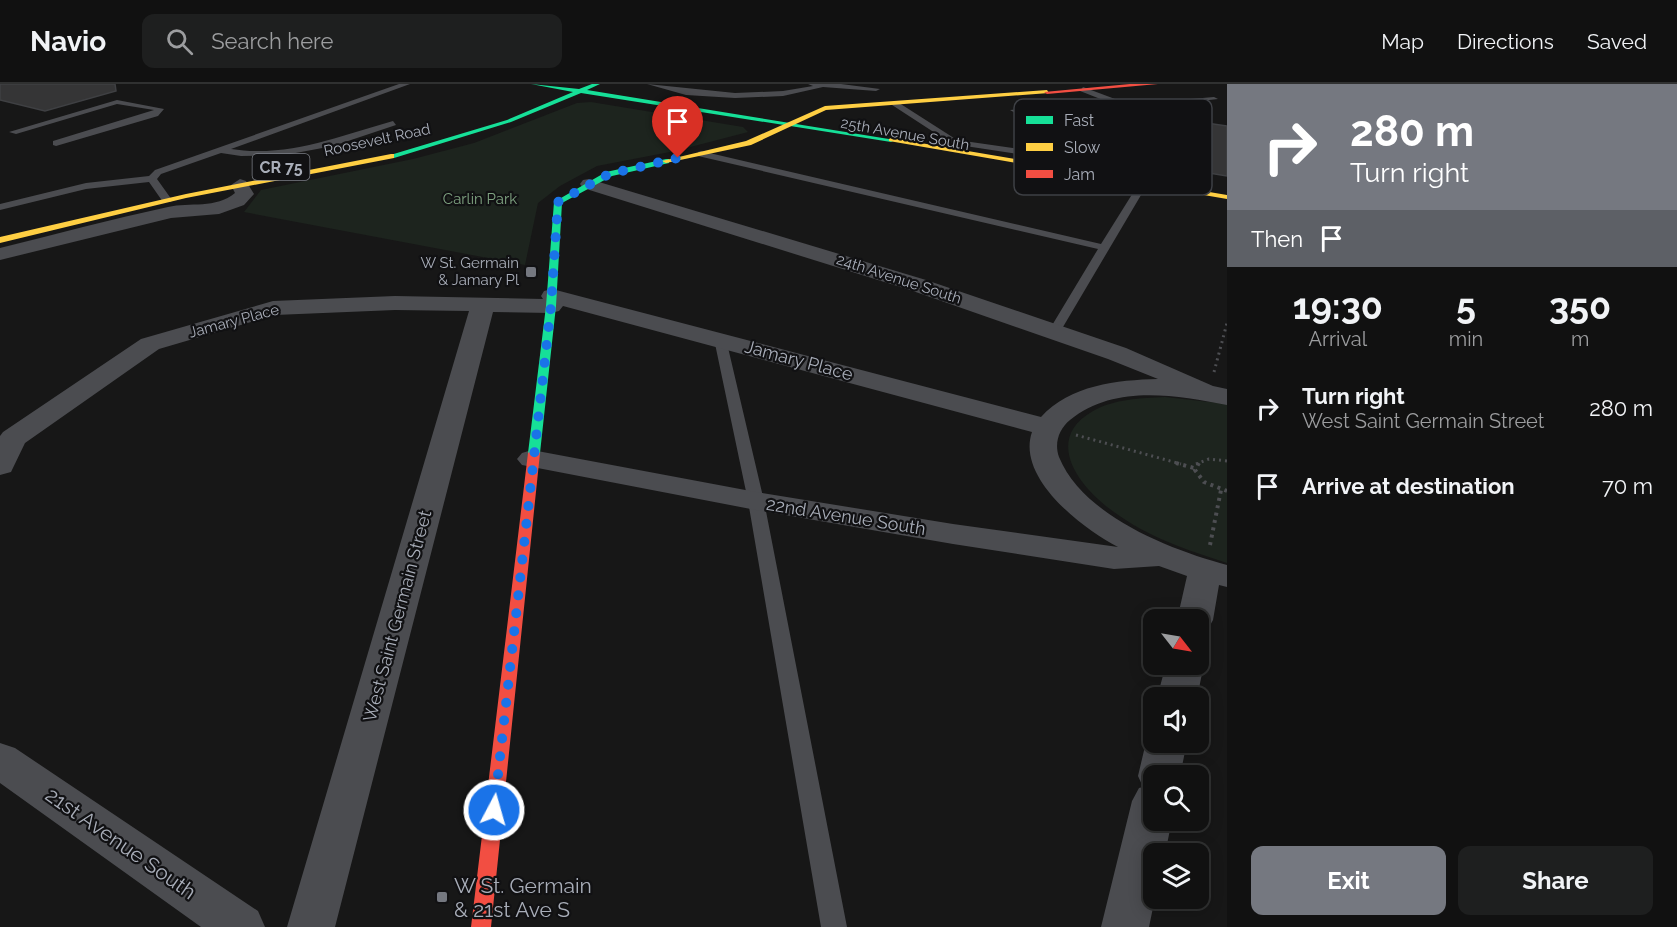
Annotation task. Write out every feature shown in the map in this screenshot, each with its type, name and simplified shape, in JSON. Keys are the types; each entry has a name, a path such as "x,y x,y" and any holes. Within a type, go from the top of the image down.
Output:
{"street":[{"name":"25th Avenue South","path":"534,84 560,86 592,98 1014,161"},
{"name":"CR 75","path":"579,92 597,84"},
{"path":"481,927 532,459 552,301 558,202 589,183 633,168 748,143 783,126 799,115 825,108 1079,86 1155,84"},
{"name":"Roosevelt Road","path":"77,207 367,150 432,134 492,114 560,86"},
{"name":"Roosevelt Road","path":"0,240 160,190 240,185 397,155 456,139 579,92"},
{"name":"25th Avenue South","path":"783,126 954,145 1014,158"},
{"name":"24th Avenue South","path":"589,183 834,257 1215,388"},
{"path":"0,254 171,212 212,210 237,201 245,194 240,185"},
{"name":"25th Avenue South","path":"1212,194 1227,197"},
{"name":"25th Avenue South","path":"1166,195 1227,206"},
{"name":"Jamary Place","path":"0,466 13,438 150,344 273,308 395,303 483,304 552,301 720,339 1046,427"},
{"name":"West Saint Germain Street","path":"311,927 483,304"},
{"path":"1200,609 1216,574 1162,555 1103,524 1062,489 1044,456 1046,427 1067,406 1102,392 1149,387 1215,388"},
{"name":"22nd Avenue South","path":"532,459 756,501 1114,558 1162,555"},
{"name":"21st Avenue South","path":"0,760 242,927"},
{"path":"1125,927 1147,831"}],"lane":[{"path":"0,207 86,186 160,190 162,171 406,84"},
{"path":"651,84 708,94 743,96 781,94 816,85 876,89"},
{"path":"1079,86 1109,99"},
{"path":"13,132 122,102 160,110 155,114 56,143"},
{"path":"893,103 954,145"},
{"path":"219,150 250,155 341,143 393,123"},
{"path":"701,154 1102,248"},
{"path":"1054,332 1102,248 1136,195"},
{"path":"720,339 756,501 834,927"}],"path":[{"path":"1215,388 1227,323"},
{"path":"1046,427 1194,468"},
{"path":"1194,468 1201,461 1227,461"},
{"path":"1194,468 1194,472 1204,482 1227,491"},
{"path":"1216,574 1221,490"}],"green space":[{"name":"Carlin Park","path":"591,102 743,127 748,132 675,151 597,166 560,186 538,203 525,265 244,212 261,190 413,159 474,143 577,103"},
{"path":"1165,397 1227,404 1227,563 1168,542 1127,521 1089,490 1072,463 1068,449 1070,436 1078,423 1093,411 1119,402"}],"building":[{"path":"0,84 115,84 116,91 45,111 0,100"},
{"path":"1212,124 1227,126 1227,176 1212,174"}],"traffic: fast":[{"path":"534,84 891,140"},
{"path":"391,156 509,121 597,84"},
{"path":"534,453 551,306 558,202 609,174 666,161"}],"traffic: slow":[{"path":"666,161 748,143 825,108 1047,92"},
{"path":"891,140 1014,161"},
{"path":"0,240 186,196 391,156"},
{"path":"1212,194 1227,197"}],"traffic: jam":[{"path":"1047,92 1155,84"},
{"path":"481,927 534,453"}],"place":[{"name":"W St. Germain & Jamary Pl","path":"531,272"},
{"name":"W St. Germain & 21st Ave S","path":"442,897"}],"route":[{"path":"494,810 551,306 558,202 609,174 678,158"}]}
